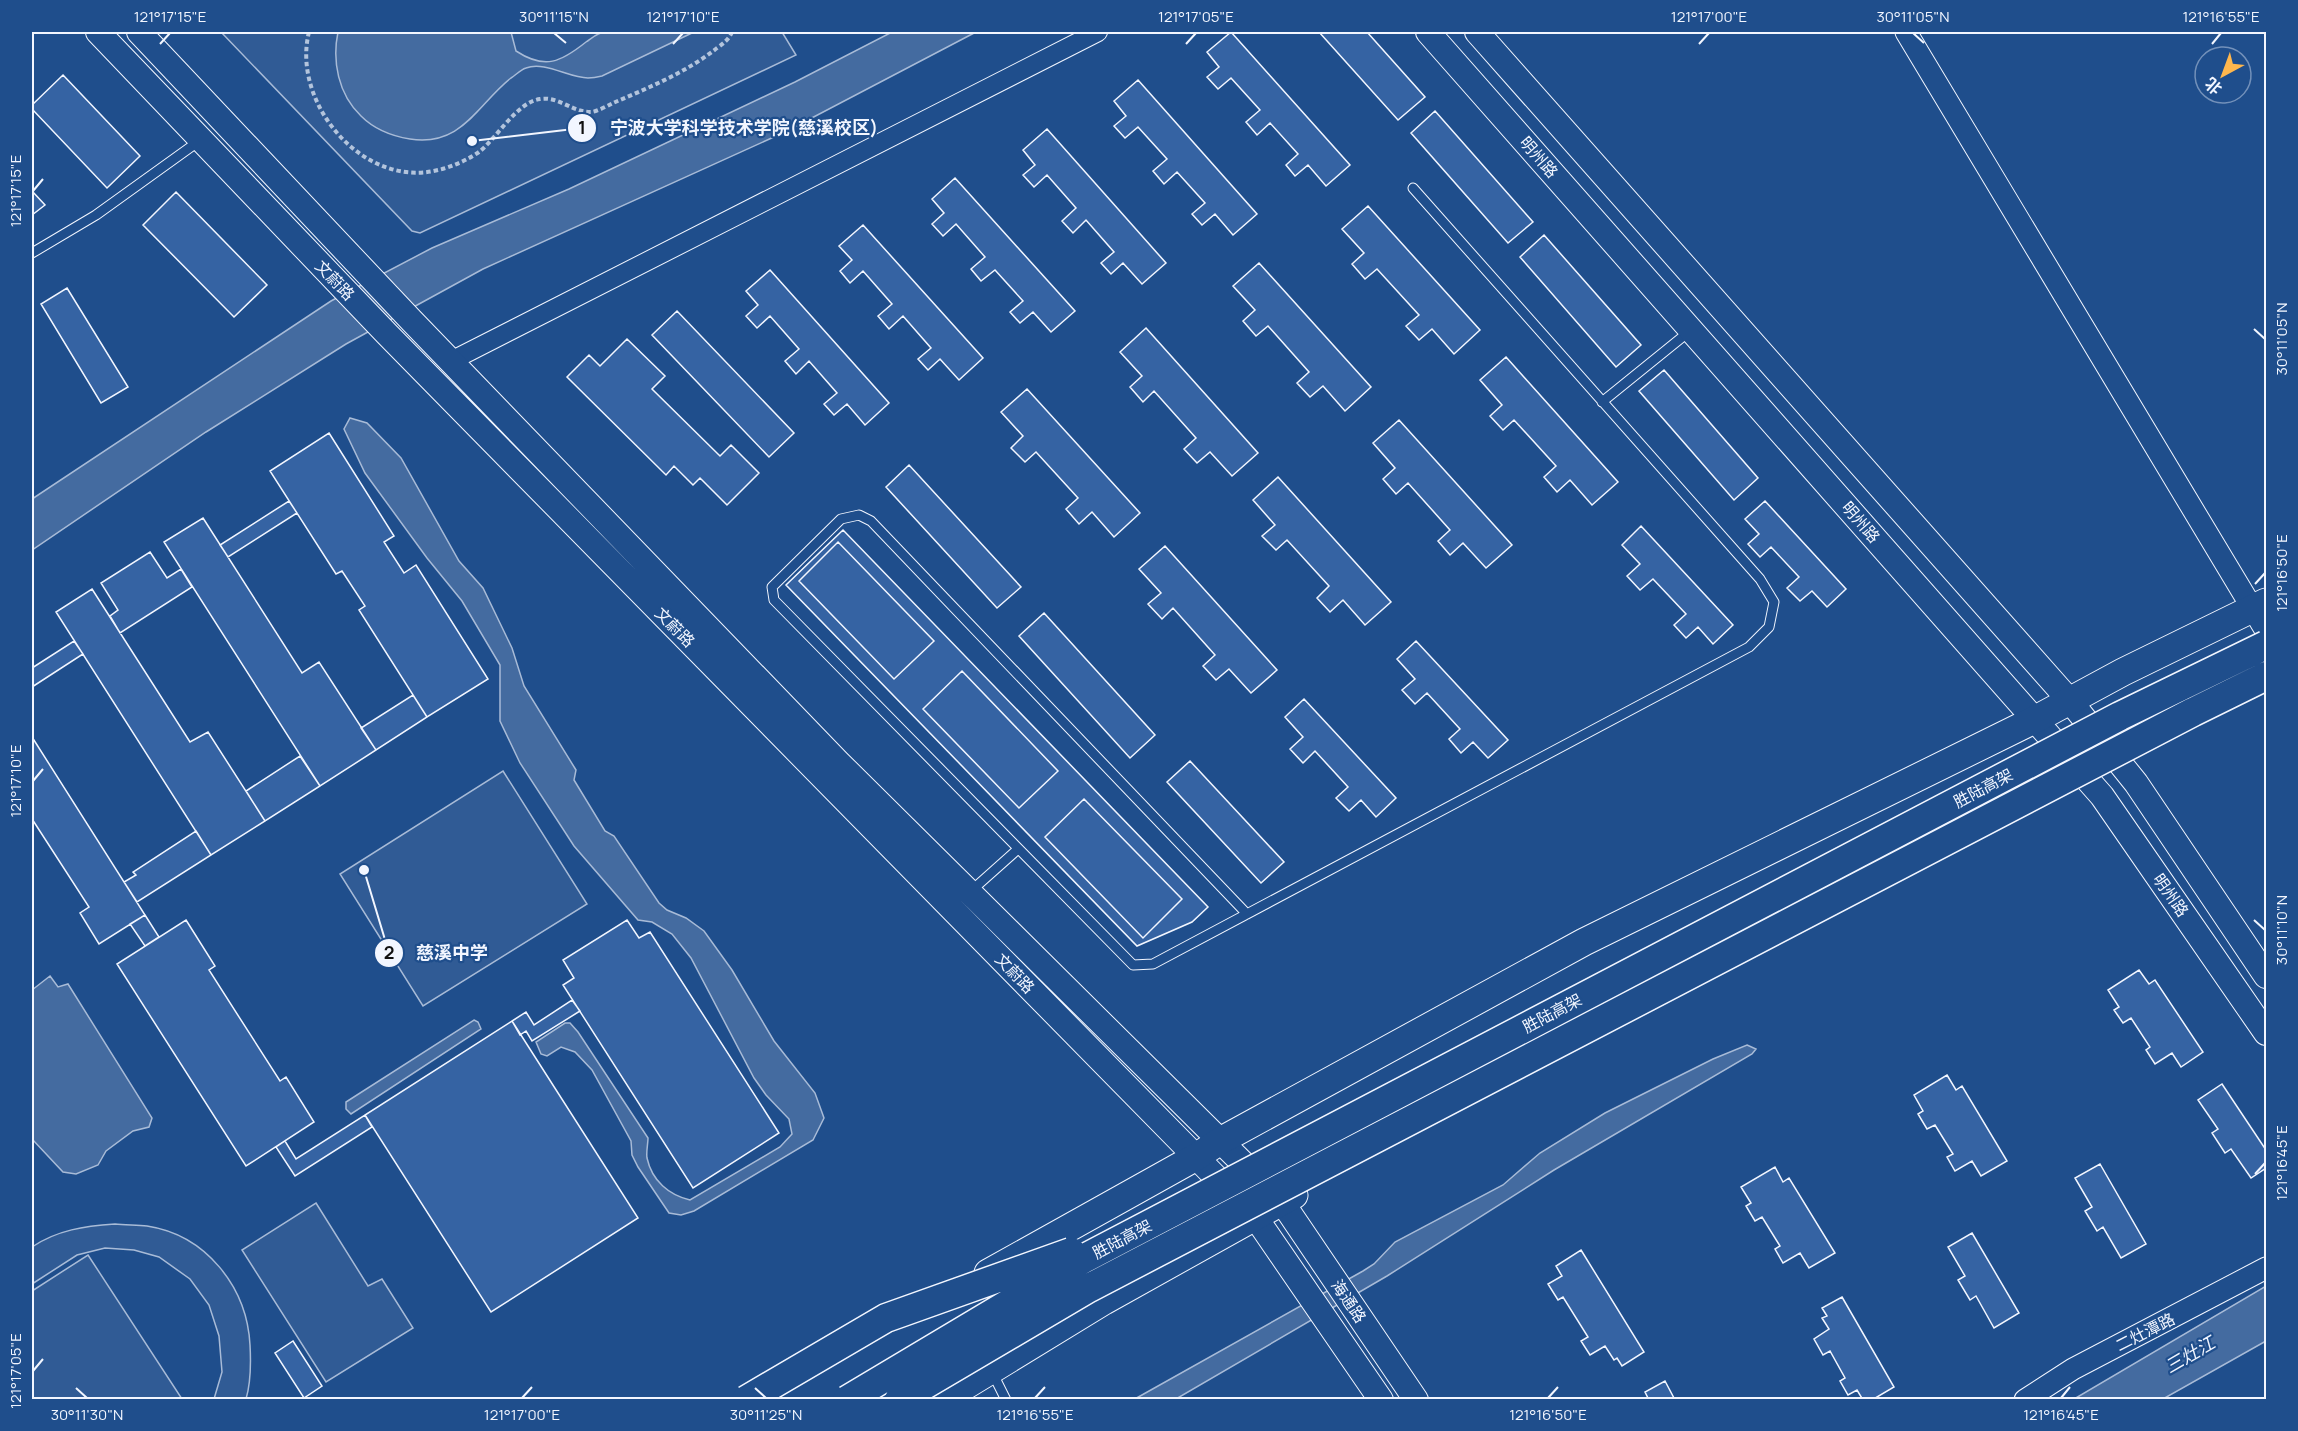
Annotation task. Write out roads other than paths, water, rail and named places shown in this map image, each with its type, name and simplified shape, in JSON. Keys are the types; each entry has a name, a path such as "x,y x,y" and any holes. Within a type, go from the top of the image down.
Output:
{"highway":[{"name":"胜陆高架","path":"847,1400 1085,1258 2120,716 2266,645"},
{"name":"胜陆高架","path":"899,1400 1089,1288 2266,676"},
{"path":"746,1400 886,1318 1150,1225"}],"main road":[{"name":"文蔚路","path":"139,32 404,313 838,762 1282,1202"},
{"name":"明州路","path":"1428,32 2102,796 2266,1033"},
{"name":"明州路","path":"1478,32 2070,700 2136,783 2266,976"},
{"name":"文蔚路","path":"100,33 380,327 1256,1218"},
{"path":"771,1400 924,1309 1196,1157 1220,1141 1584,942 2036,719 2259,605"},
{"path":"942,1400 1104,1301 1282,1202 2112,743 2266,667"},
{"name":"海通路","path":"1282,1202 1416,1400"},
{"name":"海通路","path":"1256,1218 1381,1400"}],"street":[{"path":"451,361 1098,32"},
{"path":"1906,32 2259,605 2266,632"},
{"name":"二灶潭路","path":"2025,1400 2073,1369 2266,1268"}],"lane":[{"path":"32,253 96,215 201,139"},
{"path":"1247,914 871,521 859,515 842,519 772,587 774,600 1133,965 1152,964 1247,914 1749,647 1769,627 1774,602 1760,579 1413,188"},
{"path":"1602,402 1691,329"},
{"path":"970,893 1018,849"},
{"path":"991,1370 1006,1400"}],"water":[{"path":"639,30 694,32 599,77 581,77 533,66 526,68 511,78 467,122 443,137 428,140 403,138 384,132 366,121 353,107 339,77 336,54 338,32 511,32 516,51 526,57 544,62 569,55 603,32"},
{"path":"892,32 976,32 785,132 483,269 346,344 206,432 32,550 32,499 331,301 432,248 569,189 795,82"},
{"path":"350,418 367,423 401,458 459,561 483,588 512,648 524,686 576,770 574,780 605,831 614,836 659,903 704,931 732,970 774,1041 815,1093 824,1118 813,1140 694,1211 681,1215 669,1213 638,1167 632,1155 631,1141 592,1070 575,1052 561,1047 547,1056 541,1054 536,1042 565,1023 570,1023 648,1138 647,1158 653,1174 668,1191 682,1198 690,1200 780,1147 792,1134 789,1119 766,1095 754,1078 691,958 672,934 652,922 638,920 574,846 520,763 500,721 500,665 462,601 427,558 365,473 344,429"},
{"path":"50,976 58,987 68,984 152,1118 149,1127 133,1131 106,1151 98,1165 76,1174 63,1172 32,1139 32,990"},
{"path":"474,1020 478,1022 481,1029 351,1114 346,1109 346,1102"},
{"path":"1747,1045 1756,1049 1752,1054 1554,1170 1387,1276 1176,1399 1133,1400 1363,1271 1374,1264 1395,1242 1503,1185 1540,1153 1605,1113 1713,1059"},
{"name":"三灶江","path":"2266,1286 2266,1341 2163,1399 2074,1399"}],"place":[{"name":"宁波大学科学技术学院(慈溪校区)","path":"472,141"},
{"name":"慈溪中学","path":"364,870"}]}
